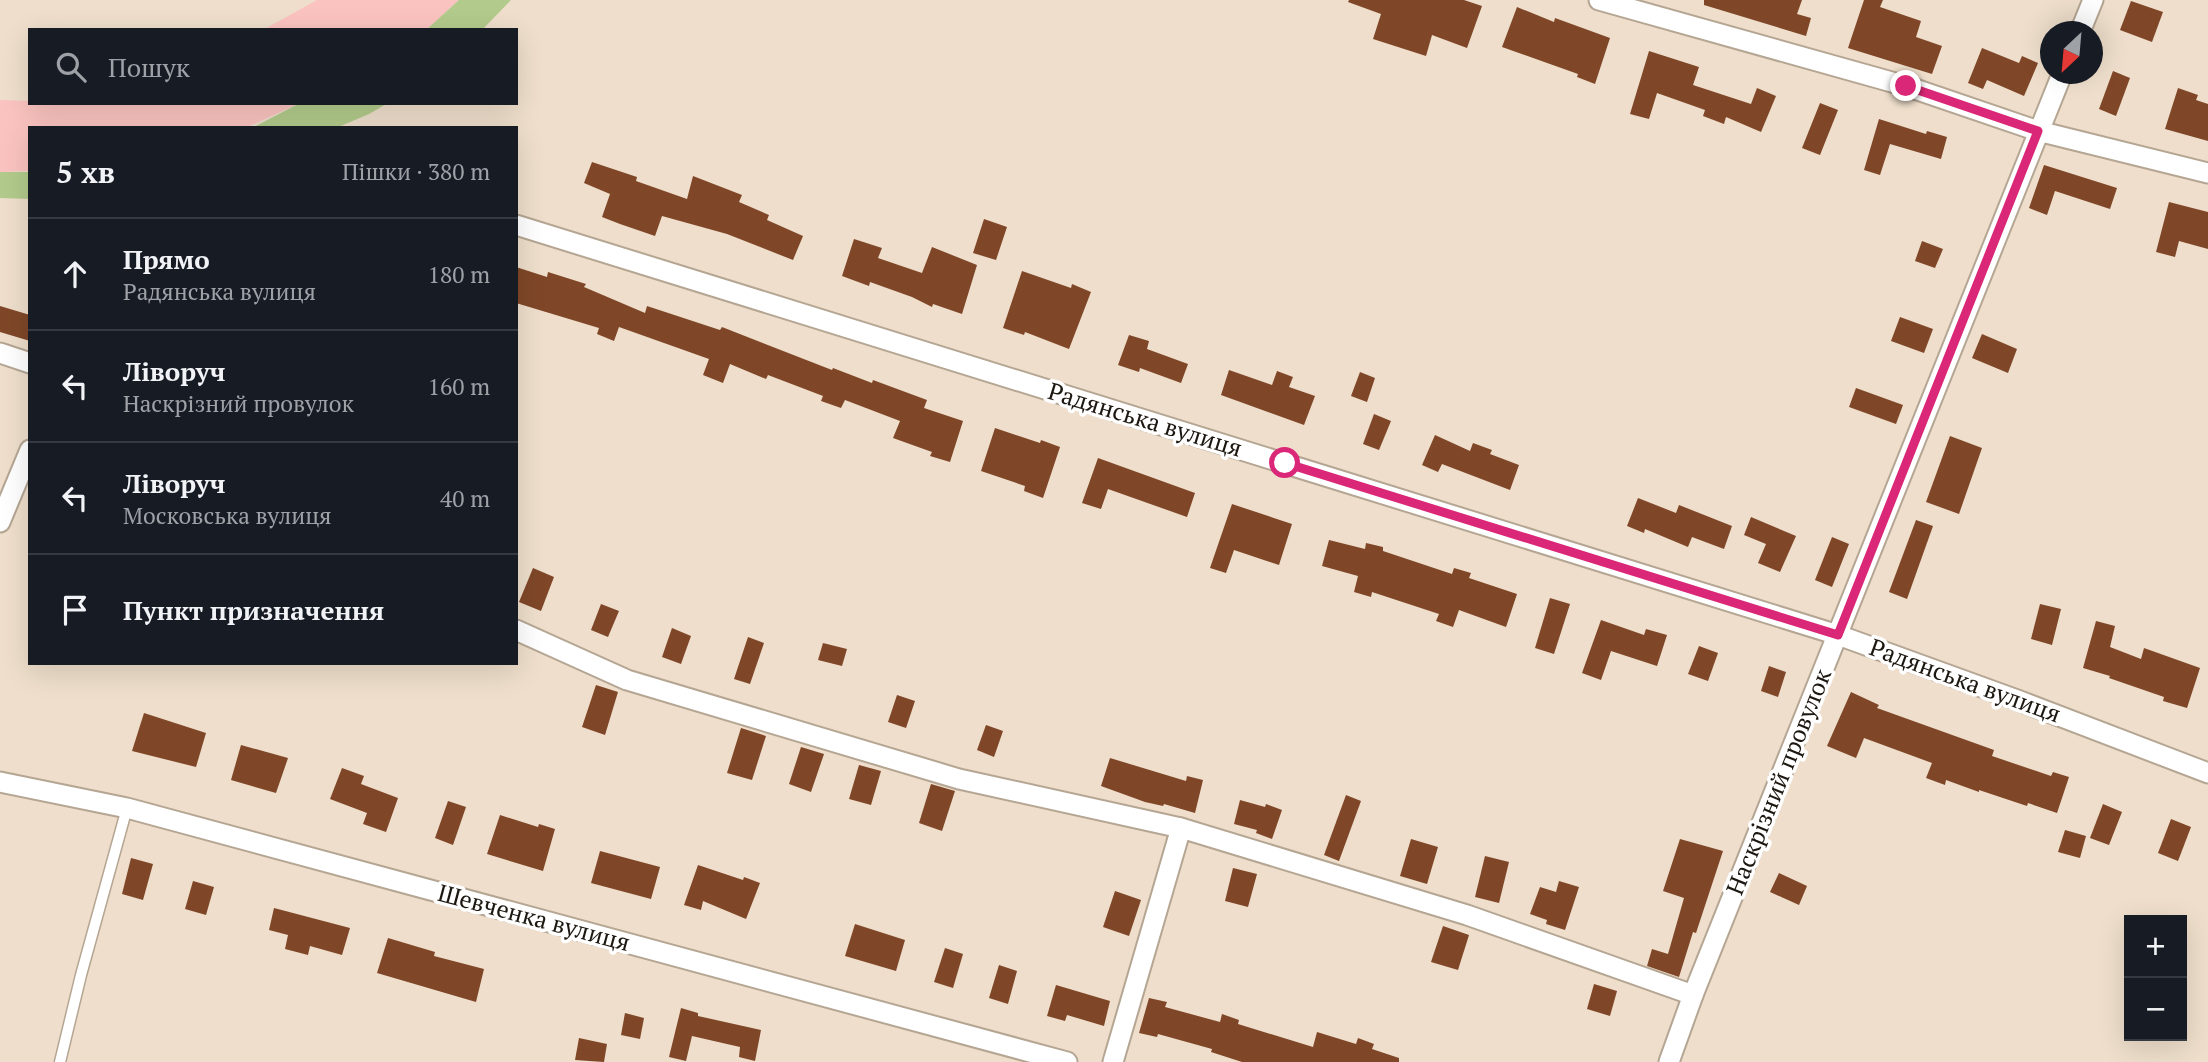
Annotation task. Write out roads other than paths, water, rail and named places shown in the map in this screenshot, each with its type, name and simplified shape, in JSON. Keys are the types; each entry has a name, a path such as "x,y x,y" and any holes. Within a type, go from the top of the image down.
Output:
{"street":[{"path":"1599,0 1906,86 2038,131 2208,173"},
{"path":"2084,21 2093,0"},
{"name":"Наскрізний провулок","path":"1669,1062 1693,995 2058,84"},
{"name":"Радянська вулиця","path":"518,226 1838,635 2208,773"},
{"path":"0,353 28,362"},
{"path":"0,522 28,455"},
{"path":"518,631 627,680 959,779 1181,828 1466,915 1693,995"},
{"name":"Шевченка вулиця","path":"0,782 127,808 1067,1062"},
{"path":"1113,1062 1181,828"}],"lane":[{"path":"60,1062 127,808"}]}
